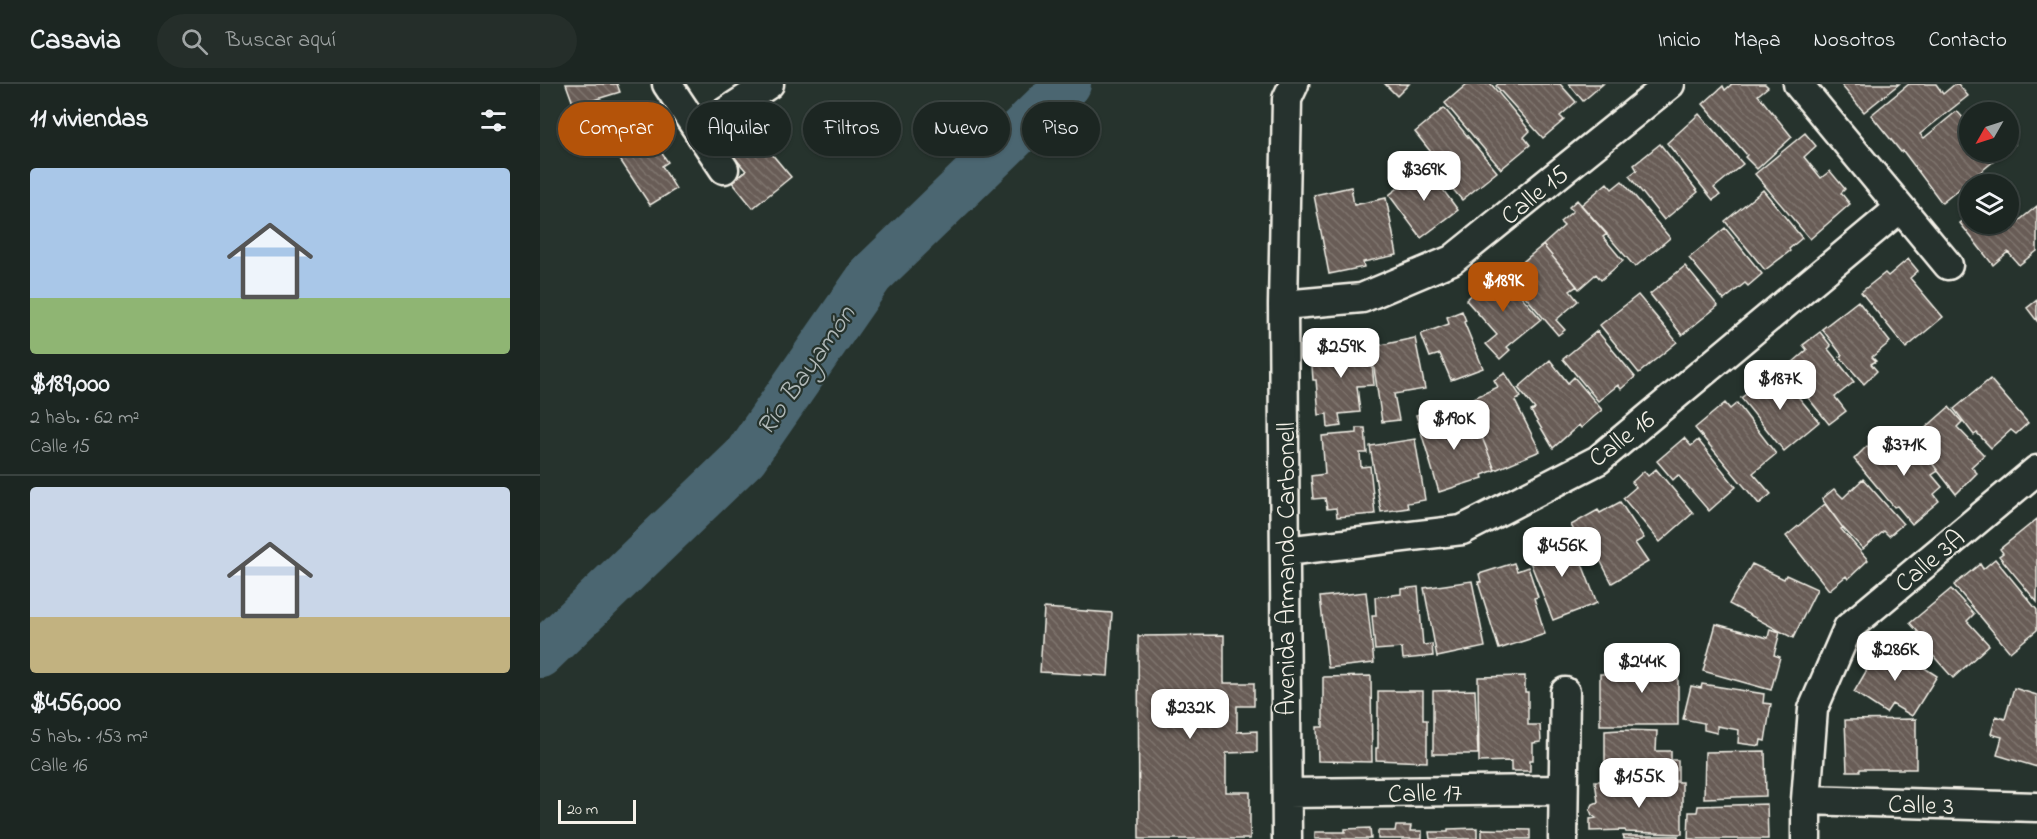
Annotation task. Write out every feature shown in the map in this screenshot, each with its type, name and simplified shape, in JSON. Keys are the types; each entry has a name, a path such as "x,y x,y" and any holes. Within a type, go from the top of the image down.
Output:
{"street":[{"path":"667,84 687,114"},
{"path":"741,102 769,84"},
{"name":"Avenida Armando Carbonell","path":"1287,839 1283,305 1287,99 1294,84"},
{"name":"Calle 15","path":"1283,305 1362,298 1452,260 1670,84"},
{"path":"1798,84 1948,265"},
{"path":"715,156 724,169"},
{"name":"Calle 16","path":"1286,551 1462,530 1598,460 1900,208"},
{"name":"Calle 3A","path":"1806,839 1806,800 1813,709 1848,628 2037,470"},
{"path":"1563,839 1565,692"},
{"name":"Calle 17","path":"1287,793 1563,790"},
{"name":"Calle 3","path":"1806,800 2037,807"}],"building":[{"path":"566,84 617,84 620,92 587,102 573,102"},
{"path":"1385,84 1409,84 1397,96"},
{"path":"1467,84 1491,84 1530,131 1524,137 1530,145 1501,169 1445,103"},
{"path":"1498,84 1560,84 1576,102 1560,116 1564,120 1543,138 1496,86"},
{"path":"1569,84 1603,84 1583,101"},
{"path":"1732,84 1765,84 1768,87 1758,95 1792,137 1757,169 1703,104 1723,86 1725,90"},
{"path":"1844,84 1899,84 1864,112 1842,86"},
{"path":"1909,84 1936,84 1943,94 1958,84 1968,96 1920,134 1924,138 1957,111 1959,113 1959,162 1993,162 1978,174 1959,174 1959,189 1942,203 1903,151 1901,152 1871,115"},
{"path":"1444,108 1497,172 1462,200 1445,180 1450,176 1415,132"},
{"path":"1699,114 1743,164 1714,188 1720,195 1713,200 1667,143"},
{"path":"1805,133 1816,146 1804,157 1821,178 1830,171 1845,189 1841,193 1850,204 1810,239 1755,174"},
{"path":"1660,144 1698,192 1664,220 1629,176 1637,170 1634,165"},
{"path":"618,156 664,156 668,162 662,166 676,189 650,205"},
{"path":"734,156 773,156 791,177 753,208 732,182 746,171"},
{"path":"1426,167 1458,210 1421,238 1389,195"},
{"path":"1622,181 1670,238 1635,267 1581,205 1607,183 1612,189"},
{"path":"1351,187 1354,205 1386,198 1397,255 1363,262 1364,267 1329,274 1314,195"},
{"path":"1763,190 1802,238 1789,249 1790,251 1765,270 1725,221"},
{"path":"1577,200 1607,234 1603,237 1623,261 1601,280 1596,274 1579,289 1543,245 1564,226 1560,222 1573,211 1569,207"},
{"path":"2037,206 2037,251 2019,265 2008,252 1993,265 1969,234 2019,234 2019,221"},
{"path":"1725,228 1762,274 1748,286 1745,283 1724,300 1689,258"},
{"path":"1543,245 1577,286 1570,291 1578,301 1556,320 1565,330 1558,335 1507,275"},
{"path":"1908,259 1918,271 1910,278 1943,317 1906,348 1861,292 1885,273 1888,276"},
{"path":"1685,266 1718,306 1682,335 1650,294"},
{"path":"1502,274 1541,319 1507,347 1510,350 1500,359 1486,344 1497,335 1466,300 1491,277 1494,280"},
{"path":"1638,295 1677,342 1639,373 1600,325"},
{"path":"2037,300 2037,321 2027,308"},
{"path":"1858,301 1890,342 1872,357 1876,361 1871,364 1877,371 1864,384 1840,357 1842,355 1822,329"},
{"path":"1462,311 1466,321 1464,322 1483,368 1451,380 1440,354 1430,357 1421,334 1449,324 1447,317"},
{"path":"1597,331 1635,377 1621,389 1618,385 1598,401 1563,359"},
{"path":"1820,332 1831,346 1828,349 1854,382 1835,397 1846,411 1829,424 1785,369 1807,350 1803,345"},
{"path":"1415,338 1425,389 1394,394 1399,420 1382,422 1371,347"},
{"path":"1362,340 1364,364 1372,364 1374,385 1357,386 1360,412 1339,414 1341,426 1328,428 1327,414 1319,415 1316,380 1313,380 1314,354 1325,353 1324,344"},
{"path":"1550,360 1568,383 1574,377 1602,410 1581,428 1579,425 1553,448 1531,411 1535,409 1518,388"},
{"path":"1777,371 1819,422 1784,451 1741,398"},
{"path":"1505,373 1521,397 1515,401 1540,451 1495,470 1474,417 1465,402 1498,387 1494,380"},
{"path":"1990,379 2028,423 2016,434 2011,430 1991,448 1977,433 1974,435 1954,409"},
{"path":"1725,403 1730,409 1737,403 1776,454 1753,473 1771,494 1759,504 1695,428"},
{"path":"1949,407 1962,422 1957,427 1984,455 1971,467 1977,473 1956,494 1913,439"},
{"path":"1436,409 1442,427 1474,417 1495,470 1482,475 1483,478 1439,492 1416,415"},
{"path":"1357,428 1365,428 1367,453 1360,453 1361,467 1370,466 1375,514 1337,517 1336,508 1327,509 1325,498 1313,499 1311,476 1325,474 1322,436 1357,433"},
{"path":"1910,433 1938,471 1932,475 1942,487 1934,494 1939,501 1912,524 1897,506 1894,507 1854,459 1867,446 1880,460"},
{"path":"1684,438 1691,446 1698,440 1736,487 1709,511 1678,475 1673,480 1657,461"},
{"path":"1415,439 1425,500 1407,503 1408,508 1381,512 1370,446"},
{"path":"1656,469 1693,513 1660,542 1623,498 1636,487 1632,482 1644,471 1648,476"},
{"path":"1863,479 1903,524 1889,536 1884,531 1863,549 1843,528 1822,499 1834,489 1843,498"},
{"path":"1620,502 1644,538 1635,543 1648,562 1612,583 1599,558 1591,562 1571,525 1598,510 1600,513"},
{"path":"1825,504 1843,528 1841,529 1868,560 1848,579 1846,576 1829,590 1786,536"},
{"path":"2037,519 2037,602 1999,556 2003,553 2000,549"},
{"path":"1560,536 1565,547 1574,543 1597,603 1553,620 1527,554"},
{"path":"1995,559 2037,610 2037,630 2010,652 1954,585 1980,564 1983,569"},
{"path":"1514,563 1517,571 1528,567 1538,597 1534,598 1545,634 1499,649 1478,582 1481,582 1479,574"},
{"path":"1752,564 1784,579 1786,575 1817,589 1793,638 1729,604"},
{"path":"1472,581 1485,647 1437,657 1424,588"},
{"path":"1418,587 1423,645 1432,644 1433,656 1403,659 1402,648 1375,650 1372,616 1376,616 1375,597 1401,594 1401,589"},
{"path":"1951,589 1974,614 1967,621 1989,645 1953,678 1929,651 1933,648 1910,623"},
{"path":"1366,592 1374,663 1328,668 1320,597"},
{"path":"1044,608 1112,613 1108,676 1040,672"},
{"path":"1716,624 1768,638 1770,629 1780,632 1774,655 1780,657 1771,690 1703,671"},
{"path":"1224,635 1224,683 1254,683 1254,706 1237,706 1237,732 1257,731 1257,752 1226,753 1226,792 1250,792 1250,839 1139,839 1138,636"},
{"path":"1886,643 1937,676 1912,716 1892,704 1886,713 1854,692 1875,656 1877,657"},
{"path":"1648,652 1678,652 1678,725 1600,725 1600,674 1648,674"},
{"path":"1371,676 1372,762 1318,761 1317,727 1323,727 1323,677"},
{"path":"1525,676 1525,692 1528,692 1528,725 1540,725 1541,742 1533,743 1533,760 1530,760 1530,771 1511,771 1511,761 1479,762 1478,677"},
{"path":"1702,684 1764,694 1763,703 1771,704 1765,741 1761,740 1760,746 1738,743 1739,730 1717,726 1717,733 1704,730 1704,723 1683,719 1691,686 1701,688"},
{"path":"2014,688 2037,695 2037,767 1997,755 2002,737 1991,734 1996,716 2005,719"},
{"path":"1475,690 1478,754 1433,754 1433,691"},
{"path":"1378,691 1423,691 1423,720 1427,720 1427,762 1376,760"},
{"path":"1916,719 1916,769 1847,771 1845,720"},
{"path":"1605,731 1657,731 1656,751 1671,751 1671,760 1678,760 1678,781 1652,780 1651,777 1605,776"},
{"path":"1765,751 1766,796 1704,798 1705,752"},
{"path":"1595,781 1606,781 1606,787 1656,787 1656,782 1682,782 1682,834 1626,832 1625,830 1590,831 1590,819 1596,818 1590,810 1593,804 1598,802"},
{"path":"1767,804 1768,839 1688,839 1689,812 1697,812 1698,806"},
{"path":"1396,826 1411,826 1410,831 1422,831 1422,839 1378,839 1378,831 1395,831"},
{"path":"1370,828 1371,839 1315,839 1315,832 1345,832 1345,829"},
{"path":"1477,828 1477,839 1430,839 1429,832"},
{"path":"1482,829 1530,830 1530,839 1482,839"},
{"path":"1623,836 1678,836 1678,839 1624,839"}],"waterway":[{"name":"Río Bayamón","path":"540,655 745,457 871,275 1068,84"}]}
